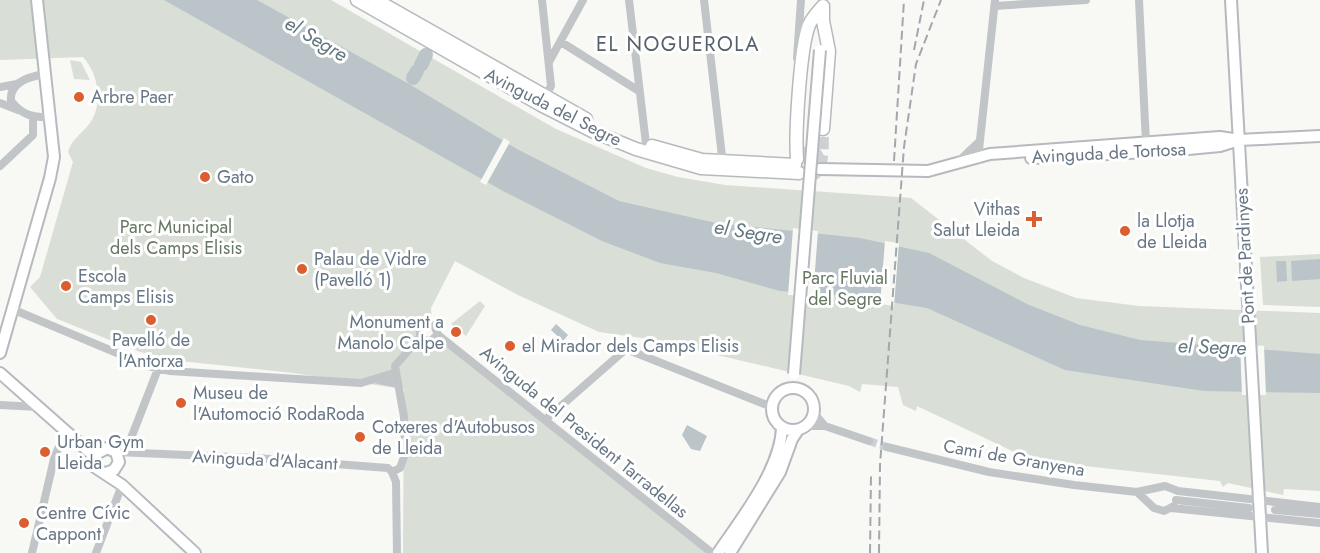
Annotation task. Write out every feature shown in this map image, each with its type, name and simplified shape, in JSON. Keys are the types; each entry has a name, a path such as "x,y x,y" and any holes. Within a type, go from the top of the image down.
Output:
{"main road":[{"path":"0,353 50,178 54,144 37,0"},
{"name":"Avinguda del Segre","path":"357,0 543,100 595,124 646,144 723,166"},
{"name":"Avinguda del Segre","path":"376,0 592,131 636,149 674,162 723,166 797,164"},
{"name":"Pont de Pardinyes","path":"1231,0 1262,553"},
{"path":"797,164 795,141 805,43 809,25 823,3"},
{"path":"794,388 823,3"},
{"path":"823,21 829,51 823,129"},
{"name":"Avinguda de Tortosa","path":"952,165 990,154 1220,137 1239,140 1320,136"},
{"name":"Avinguda de Tortosa","path":"978,159 996,161 1167,151 1220,146 1239,140"},
{"path":"820,169 908,172 952,165"},
{"path":"0,373 94,457 96,468 119,460"},
{"path":"730,553 780,472 792,440 802,428 814,413 812,400 806,392 794,388 781,392 772,407 774,419 782,427 802,428"},
{"path":"718,553 771,467 782,438 782,427"},
{"path":"94,457 104,449 119,460 123,486 195,553"}],"street":[{"path":"542,0 551,86 543,100"},
{"path":"549,62 583,0"},
{"path":"629,0 646,144"},
{"path":"704,0 723,166"},
{"path":"797,164 790,151 801,0"},
{"path":"978,159 995,3 1083,0"},
{"path":"1139,0 1146,143"},
{"path":"561,42 639,91"},
{"path":"20,111 11,101 11,92 17,84 29,76 46,74"},
{"path":"0,87 17,84"},
{"path":"0,103 33,118 51,116"},
{"path":"0,165 33,135 33,118"},
{"path":"952,165 980,141"},
{"path":"12,309 158,369 361,383 394,373"},
{"path":"397,553 393,473 400,468 405,454 404,417 394,373 397,361 420,337 421,328 429,323 436,327 438,335 429,342 420,337"},
{"name":"Avinguda del President Tarradellas","path":"438,335 712,553"},
{"path":"545,420 626,349 772,407"},
{"path":"119,460 158,369"},
{"path":"373,378 398,384"},
{"path":"0,405 38,407"},
{"path":"814,413 825,426"},
{"path":"802,428 825,426 868,441"},
{"path":"32,553 54,459 66,431"},
{"name":"Camí de Granyena","path":"887,447 989,472 1137,492 1154,488"},
{"name":"Avinguda d'Alacant","path":"119,460 371,465 393,473"},
{"path":"114,503 123,486"},
{"path":"96,553 114,503 123,486"},
{"path":"1176,500 1171,508 1164,512 1157,510 1150,502 1150,495 1154,488 1165,486 1172,490 1259,495 1320,507"},
{"path":"1172,490 1176,500"},
{"name":"Camí de Granyena","path":"1137,492 1150,502"},
{"path":"1176,500 1249,508"},
{"path":"1171,508 1320,523"},
{"path":"1275,510 1320,514"}],"green space":[{"name":"Parc Fluvial del Segre","path":"0,0 331,0 556,129 646,168 678,177 725,185 911,198 992,261 1024,278 1076,298 1139,306 1320,313 1320,491 1284,489 1283,495 1228,483 1223,487 1220,481 1058,463 1023,456 917,406 916,411 903,405 898,387 862,384 860,392 849,386 649,339 599,332 518,295 455,261 431,308 432,324 423,325 421,338 437,338 712,553 403,553 404,389 293,373 180,361 140,352 57,319 30,287 40,277 73,162 68,152 72,143 90,123 98,97 92,72 83,57 0,60"},
{"path":"70,60 81,62 90,80 74,79"},
{"path":"1320,254 1320,307 1263,305 1260,257"},
{"path":"480,301 485,306 466,336 451,324"}],"water":[{"name":"el Segre","path":"164,0 257,0 409,84 517,149 619,201 716,223 860,238 929,253 1027,304 1080,325 1140,340 1320,354 1320,393 1204,391 1065,370 927,308 859,297 780,291 716,273 660,263 602,241 503,191"},
{"path":"1320,259 1320,279 1292,281 1291,261"},
{"path":"1276,261 1286,261 1287,281 1277,282"},
{"path":"556,324 568,335 563,341 551,330"},
{"path":"687,425 707,436 700,451 691,449 682,435"}],"pier":[{"path":"504,138 510,142 486,185 480,182"},
{"path":"793,228 818,231 813,297 788,295"},
{"path":"885,241 899,243 894,306 880,304"},
{"path":"1240,344 1264,346 1266,395 1242,395"}],"waterway":[{"name":"EL NOGUEROLA","path":"421,65 426,55"},
{"name":"EL NOGUEROLA","path":"413,78 417,71"}],"tunnel":[{"path":"821,162 816,154 808,152 799,155 795,165 802,175 810,176 816,173 822,161 823,129"},
{"path":"869,441 887,447"}],"railway":[{"path":"894,161 904,0"},
{"path":"914,50 924,0"},
{"path":"879,553 880,465 904,147 916,64 941,0"},
{"path":"870,553 871,475"}],"place":[{"name":"Arbre Paer","path":"79,97"},
{"name":"Gato","path":"205,177"},
{"name":"Vithas Salut Lleida","path":"1034,219"},
{"name":"la Llotja de Lleida","path":"1125,231"},
{"name":"Palau de Vidre (Pavelló 1)","path":"302,269"},
{"name":"Escola Camps Elisis","path":"66,286"},
{"name":"Pavelló de l'Antorxa","path":"151,320"},
{"name":"Monument a Manolo Calpe","path":"456,332"},
{"name":"el Mirador dels Camps Elisis","path":"510,346"},
{"name":"Museu de l'Automoció RodaRoda","path":"181,403"},
{"name":"Cotxeres d'Autobusos de Lleida","path":"360,437"},
{"name":"Urban Gym Lleida","path":"45,452"},
{"name":"Centre Cívic Cappont","path":"24,523"}],"district":[{"name":"EL NOGUEROLA","path":"678,44"}],"park label":[{"name":"Parc Municipal dels Camps Elisis","path":"176,237"}]}
